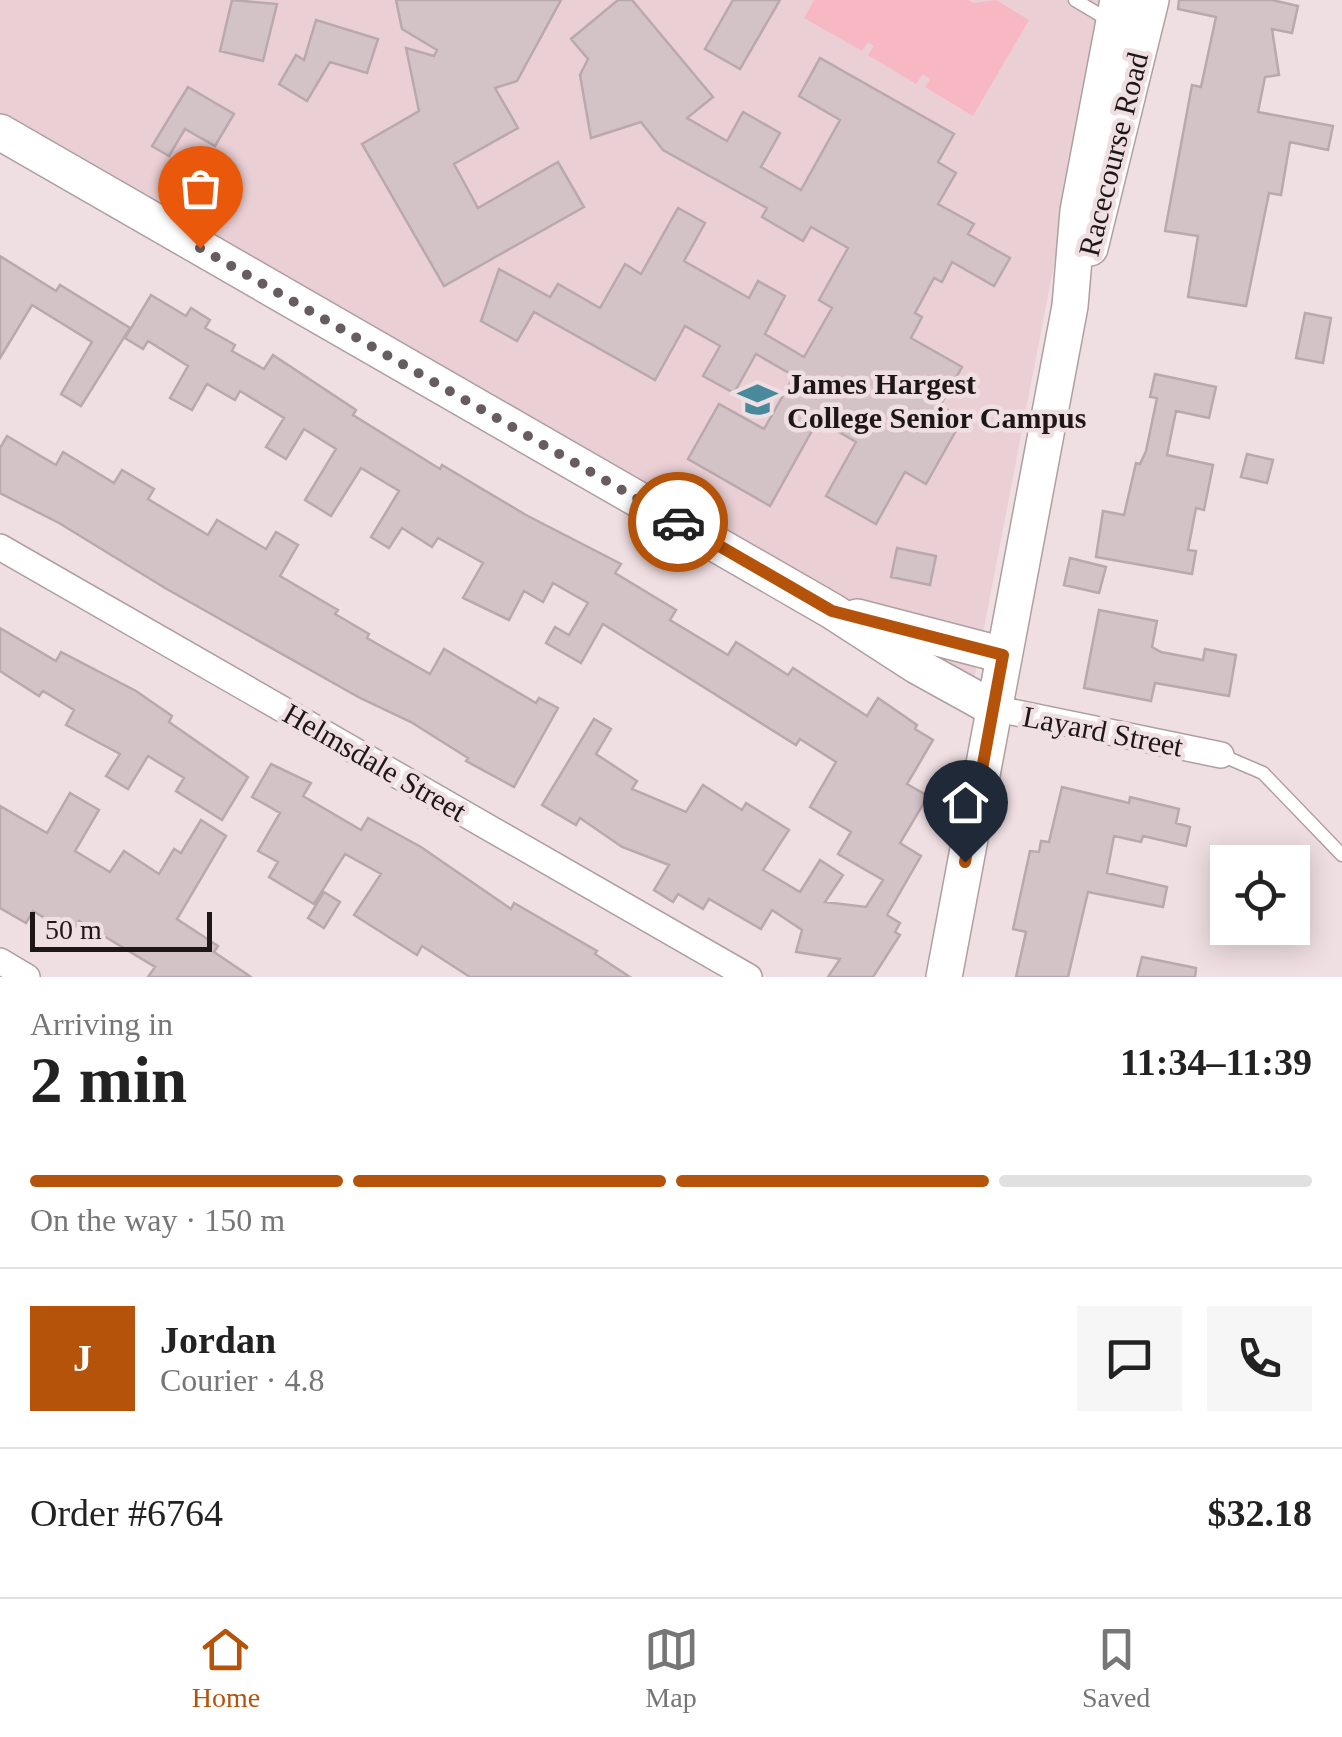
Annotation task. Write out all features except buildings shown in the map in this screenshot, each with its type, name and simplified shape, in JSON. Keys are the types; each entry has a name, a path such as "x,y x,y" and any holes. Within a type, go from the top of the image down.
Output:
{"street":[{"name":"Racecourse Road","path":"1070,306 1100,219 1152,0"},
{"name":"Racecourse Road","path":"944,977 1070,306 1078,211 1115,12"},
{"name":"Layard Street","path":"0,132 832,611 917,666 993,708 1221,755"},
{"name":"Helmsdale Street","path":"0,547 749,977"},
{"name":"Layard Street","path":"832,611 1003,655"},
{"path":"0,962 27,977"}],"lane":[{"path":"1076,0 1115,12"},
{"path":"1221,755 1263,774 1342,855"}],"shaded area":[{"name":"James Hargest College Senior Campus","path":"0,0 1105,0 973,685 0,116"},
{"path":"814,0 996,0 1029,20 973,116 925,87 930,79 923,74 916,84 868,55 874,46 868,42 862,51 804,18"}],"way so far":[{"path":"200,248 678,522"}],"place":[{"name":"James Hargest College Senior Campus","path":"757,400"}],"route":[{"path":"678,522 832,611 1003,655 965,862"}]}
